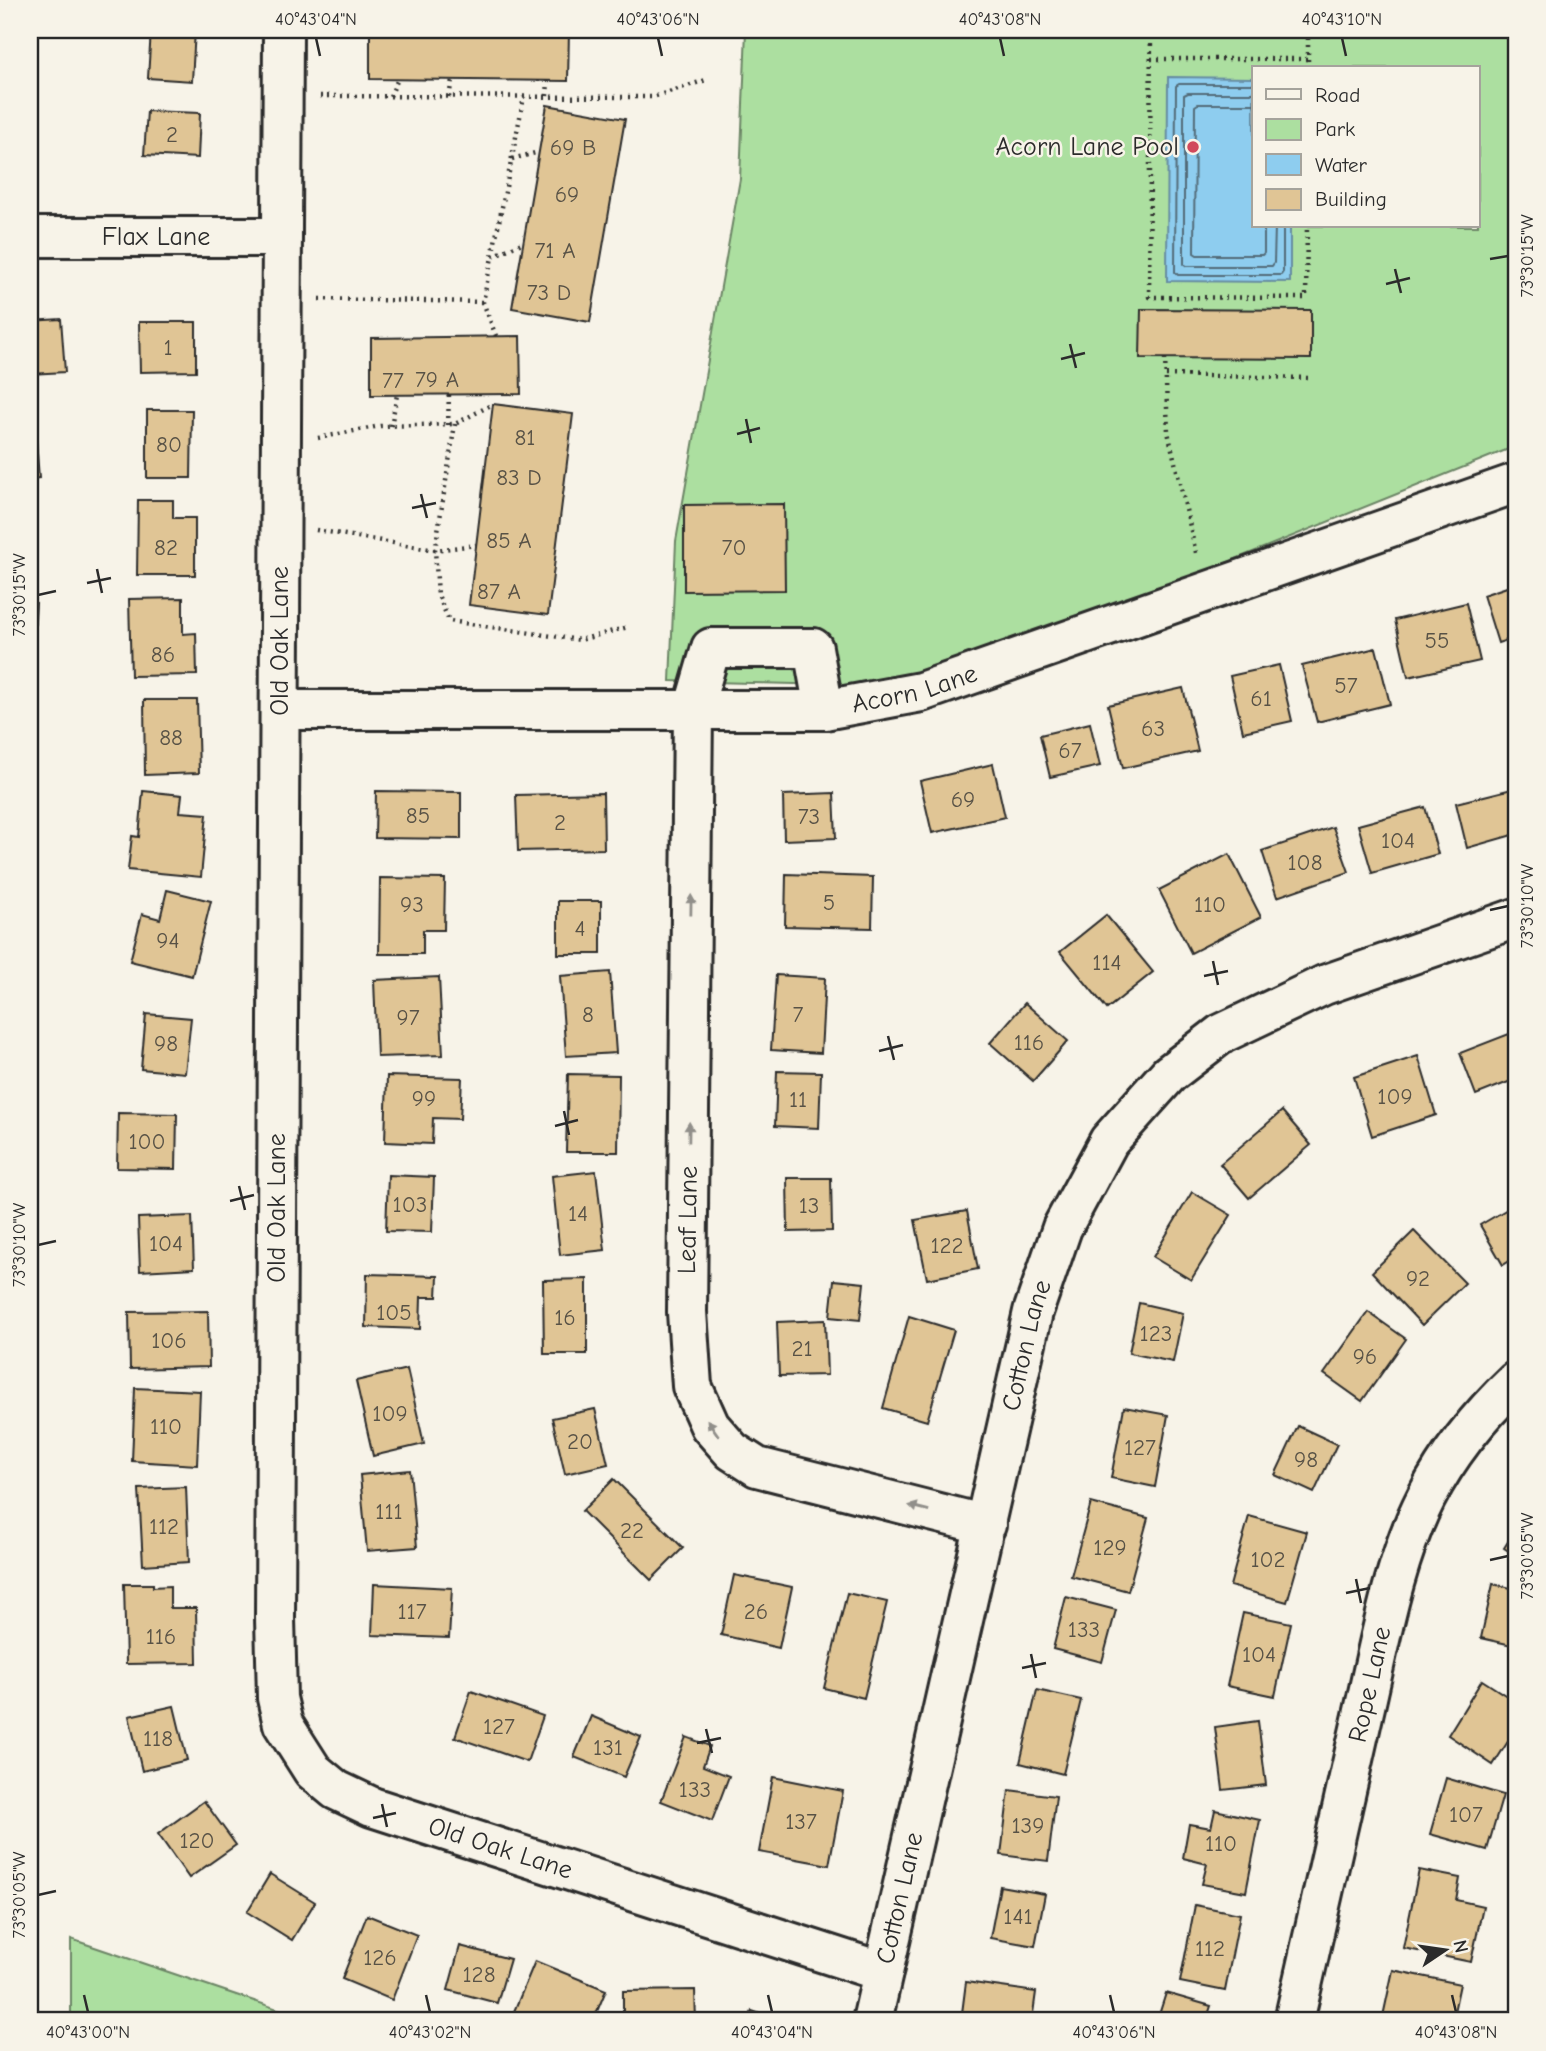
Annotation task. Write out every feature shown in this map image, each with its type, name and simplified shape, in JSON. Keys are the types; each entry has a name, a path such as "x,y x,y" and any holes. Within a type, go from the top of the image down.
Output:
{"street":[{"name":"Old Oak Lane","path":"283,30 275,1618 277,1699 282,1724 313,1771 336,1790 372,1807 883,1972"},
{"name":"Flax Lane","path":"30,237 282,237"},
{"name":"Acorn Lane","path":"280,710 824,710 920,691 1516,483"},
{"name":"Leaf Lane","path":"824,710 813,648 711,648 693,710 687,1312 692,1386 710,1426 732,1451 757,1467 986,1525"},
{"name":"Cotton Lane","path":"872,2021 1033,1312 1062,1228 1109,1142 1169,1074 1221,1034 1324,985 1516,918"},
{"name":"Rope Lane","path":"1294,2021 1382,1632 1408,1538 1426,1497 1455,1448 1488,1408 1516,1381"}],"path":[{"path":"1151,30 1149,296 1306,298 1307,228"},
{"path":"1308,30 1308,66"},
{"path":"1150,59 1308,60"},
{"path":"390,96 398,79"},
{"path":"449,97 452,80"},
{"path":"547,96 548,80"},
{"path":"282,96 653,97 706,80"},
{"path":"496,336 483,302 524,97"},
{"path":"512,159 539,152"},
{"path":"492,256 524,242"},
{"path":"282,299 483,302"},
{"path":"1166,358 1168,432 1205,592"},
{"path":"1166,375 1308,378"},
{"path":"449,394 452,425 435,550 438,596 449,621 580,639 628,626"},
{"path":"391,426 397,395"},
{"path":"281,446 380,426 452,425 493,404"},
{"path":"281,524 435,550 476,545"}],"green space":[{"path":"746,30 1516,30 1516,446 918,687 670,681 676,541 740,179"},
{"path":"71,1939 313,2021 71,2021"}],"water":[{"path":"1168,30 1288,30 1288,35 1168,35"},
{"name":"Acorn Lane Pool","path":"1168,77 1252,78 1252,228 1290,228 1290,282 1167,281"}],"building":[{"path":"151,30 195,30 192,81 148,78"},
{"path":"370,30 569,30 568,81 370,79"},
{"path":"547,105 625,119 590,322 512,308"},
{"path":"147,111 200,113 198,158 144,155"},
{"path":"1141,309 1311,310 1311,359 1140,358"},
{"path":"61,319 65,372 30,374 30,321"},
{"path":"139,322 196,322 196,371 140,372"},
{"path":"520,336 521,394 371,395 371,338"},
{"path":"33,402 39,478 30,479 30,403"},
{"path":"493,404 573,414 548,615 469,605"},
{"path":"147,410 192,410 191,478 147,478"},
{"path":"138,500 173,500 173,518 195,518 195,575 137,575"},
{"path":"784,504 785,590 684,591 684,505"},
{"path":"1516,584 1516,637 1498,643 1483,595"},
{"path":"183,598 183,634 196,633 197,675 131,676 129,599"},
{"path":"30,603 36,603 31,683 30,683"},
{"path":"1466,603 1480,661 1408,677 1395,620"},
{"path":"1376,648 1390,704 1317,722 1302,666"},
{"path":"1279,665 1292,721 1243,732 1230,676"},
{"path":"1183,688 1198,751 1123,768 1108,705"},
{"path":"144,700 197,700 199,773 145,775"},
{"path":"1090,723 1100,766 1050,777 1040,735"},
{"path":"993,764 1005,817 932,833 920,781"},
{"path":"1516,788 1516,834 1467,848 1456,803"},
{"path":"143,791 182,795 180,812 207,814 201,877 128,870 132,836 139,837"},
{"path":"376,791 461,792 461,839 375,838"},
{"path":"603,793 604,849 518,851 516,795"},
{"path":"834,793 836,838 784,840 783,795"},
{"path":"1425,807 1438,854 1372,873 1358,825"},
{"path":"1333,827 1349,872 1277,897 1262,851"},
{"path":"1229,854 1261,917 1191,953 1159,890"},
{"path":"786,874 873,877 872,928 785,926"},
{"path":"380,878 445,879 444,930 423,930 423,954 379,954"},
{"path":"167,890 211,901 192,976 130,961 142,914 160,919"},
{"path":"558,901 601,901 601,954 558,954"},
{"path":"1106,915 1153,972 1107,1009 1060,952"},
{"path":"610,972 616,1053 566,1056 560,976"},
{"path":"776,975 825,978 821,1053 771,1050"},
{"path":"439,977 443,1055 377,1057 374,980"},
{"path":"1025,1003 1068,1041 1033,1081 990,1043"},
{"path":"146,1014 191,1018 185,1073 141,1069"},
{"path":"1509,1034 1516,1053 1516,1079 1476,1095 1460,1053"},
{"path":"1418,1056 1436,1115 1372,1136 1354,1077"},
{"path":"777,1071 821,1072 819,1128 775,1126"},
{"path":"568,1074 619,1075 618,1152 566,1152"},
{"path":"387,1076 462,1078 460,1119 433,1118 432,1144 385,1142"},
{"path":"1282,1111 1311,1145 1249,1198 1220,1164"},
{"path":"118,1113 177,1114 176,1169 117,1168"},
{"path":"596,1171 605,1250 560,1255 552,1176"},
{"path":"388,1175 434,1177 432,1232 386,1231"},
{"path":"787,1178 831,1178 832,1231 788,1232"},
{"path":"1192,1192 1231,1215 1191,1280 1153,1257"},
{"path":"1516,1204 1516,1257 1503,1265 1480,1225"},
{"path":"967,1211 978,1269 927,1279 915,1220"},
{"path":"192,1216 194,1268 140,1271 138,1218"},
{"path":"1414,1231 1465,1283 1422,1325 1372,1272"},
{"path":"367,1274 438,1276 437,1297 421,1297 420,1329 366,1327"},
{"path":"587,1279 587,1354 544,1354 543,1280"},
{"path":"834,1280 864,1283 860,1320 830,1317"},
{"path":"1139,1303 1183,1313 1173,1362 1129,1353"},
{"path":"208,1311 209,1367 130,1369 129,1312"},
{"path":"1368,1312 1406,1339 1362,1401 1324,1374"},
{"path":"909,1316 954,1330 927,1421 883,1408"},
{"path":"825,1320 827,1375 779,1376 777,1322"},
{"path":"407,1369 424,1444 373,1456 356,1381"},
{"path":"135,1388 200,1391 197,1465 132,1461"},
{"path":"1124,1407 1168,1415 1155,1487 1111,1478"},
{"path":"595,1409 608,1464 565,1474 552,1418"},
{"path":"1298,1426 1337,1444 1314,1493 1275,1475"},
{"path":"410,1470 417,1547 367,1551 360,1475"},
{"path":"614,1479 683,1548 651,1580 582,1511"},
{"path":"186,1487 189,1562 143,1565 139,1489"},
{"path":"1091,1503 1148,1518 1128,1591 1071,1576"},
{"path":"1249,1516 1307,1532 1287,1602 1230,1586"},
{"path":"1516,1529 1516,1556 1504,1548"},
{"path":"734,1575 792,1587 779,1648 721,1635"},
{"path":"124,1584 170,1586 170,1608 196,1608 197,1663 126,1664"},
{"path":"374,1584 452,1588 449,1638 372,1635"},
{"path":"1493,1584 1516,1589 1516,1646 1481,1638"},
{"path":"847,1593 887,1602 864,1698 824,1688"},
{"path":"1066,1597 1116,1610 1102,1662 1053,1649"},
{"path":"1243,1613 1291,1623 1275,1696 1227,1686"},
{"path":"1482,1680 1516,1702 1516,1729 1493,1765 1448,1735"},
{"path":"1037,1690 1081,1700 1063,1774 1020,1763"},
{"path":"471,1691 543,1716 527,1762 455,1737"},
{"path":"174,1706 187,1760 142,1771 129,1716"},
{"path":"30,1709 36,1710 34,1769 30,1769"},
{"path":"591,1716 641,1737 624,1777 574,1757"},
{"path":"1258,1721 1266,1785 1223,1790 1215,1727"},
{"path":"686,1737 710,1746 703,1766 729,1776 712,1821 661,1801"},
{"path":"773,1777 843,1791 829,1865 759,1852"},
{"path":"1446,1778 1503,1795 1487,1850 1430,1834"},
{"path":"1009,1790 1056,1796 1048,1861 1001,1855"},
{"path":"204,1801 236,1845 189,1878 158,1834"},
{"path":"1215,1810 1260,1820 1246,1892 1202,1884 1207,1864 1183,1858 1189,1824 1211,1828"},
{"path":"1419,1870 1460,1878 1456,1900 1483,1906 1471,1962 1403,1948"},
{"path":"270,1874 315,1902 292,1940 247,1912"},
{"path":"1000,1886 1045,1894 1035,1946 990,1938"},
{"path":"1195,1905 1240,1914 1225,1991 1180,1982"},
{"path":"367,1915 417,1935 392,2000 342,1979"},
{"path":"460,1946 510,1959 497,2003 448,1990"},
{"path":"535,1961 606,1990 593,2021 510,2021"},
{"path":"1393,1970 1460,1984 1452,2021 1431,2017 1430,2021 1382,2021"},
{"path":"966,1982 1036,1992 1032,2021 961,2021"},
{"path":"695,1990 696,2021 623,2021 623,1991"},
{"path":"1166,1993 1211,2006 1206,2021 1157,2021"},
{"path":"752,2011 781,2021 748,2021"}],"place":[{"name":"Acorn Lane Pool","path":"1193,147"}]}
